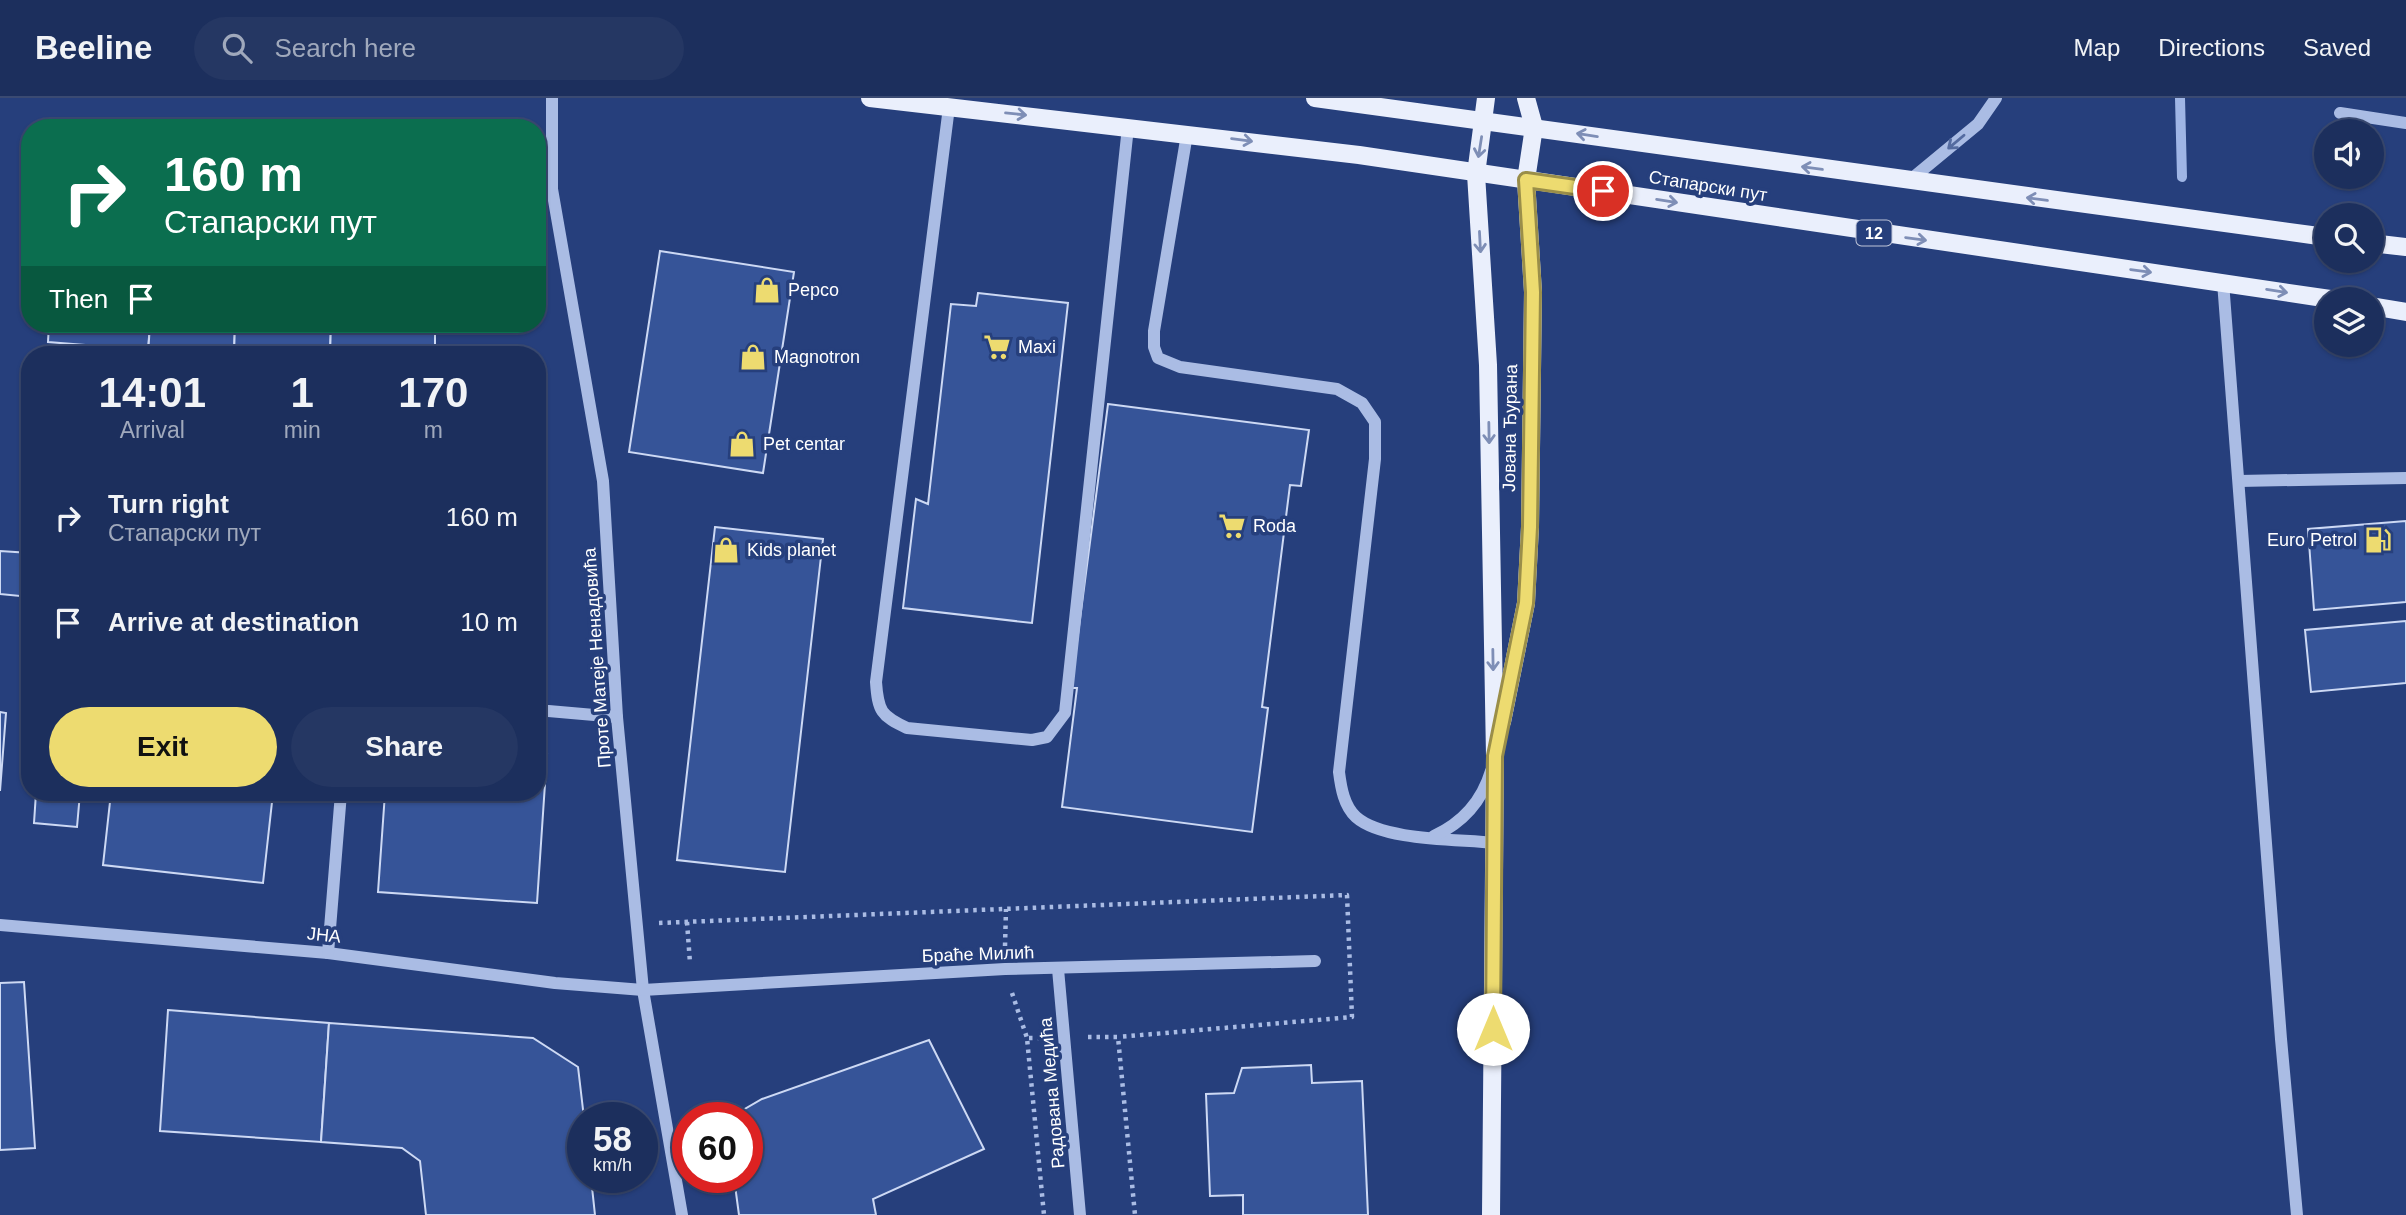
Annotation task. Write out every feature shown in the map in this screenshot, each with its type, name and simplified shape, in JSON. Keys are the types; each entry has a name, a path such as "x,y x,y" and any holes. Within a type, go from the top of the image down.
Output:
{"main road":[{"name":"Стапарски пут","path":"870,98 1359,155 2314,296"},
{"name":"Стапарски пут","path":"1315,98 2314,235"},
{"name":"Јована Ђурана","path":"1486,98 1476,173 1488,365 1495,756 1492,1215"},
{"name":"Јована Ђурана","path":"1495,756 1526,603 1533,292 1526,180 1534,127 1526,98"},
{"path":"2384,244 2406,247"},
{"path":"2384,308 2406,312"}],"street":[{"name":"Проте Матеје Ненадовића","path":"552,98 552,189 603,481 617,717 643,990 682,1215"},
{"path":"1909,181 1978,124 1996,98"},
{"path":"948,107 876,682 878,706 888,720 907,728 1032,740 1047,737 1065,713 1128,127"},
{"path":"2340,113 2406,123"},
{"path":"1187,134 1154,347 1158,358 1180,367 1337,389 1363,403 1375,422 1373,472 1339,772 1341,791 1357,817 1385,832 1494,843"},
{"path":"2223,282 2297,1215"},
{"path":"2239,481 2406,478"},
{"path":"546,711 617,717"},
{"path":"1433,836 1460,822 1471,809 1485,789 1495,756"},
{"path":"328,953 340,801"},
{"name":"ЈНА","path":"0,925 328,953 555,983 643,990"},
{"name":"Браће Милић","path":"643,990 1058,969 1315,961"},
{"name":"Радована Медића","path":"1058,969 1080,1215"}],"path":[{"path":"687,922 692,987"}],"building":[{"path":"660,251 794,272 763,473 629,452"},
{"path":"978,293 1068,303 1032,623 903,608 916,499 928,504 951,304 976,306"},
{"path":"48,333 149,333 148,346 48,342"},
{"path":"149,333 235,333 234,346 149,346"},
{"path":"235,333 331,333 330,346 234,346"},
{"path":"331,333 435,333 435,346 330,346"},
{"path":"1108,404 1309,430 1301,486 1290,485 1262,707 1268,708 1252,832 1062,807 1077,688 1071,688"},
{"path":"2406,521 2406,602 2314,610 2308,529"},
{"path":"715,527 823,539 785,872 677,860"},
{"path":"0,551 21,552 21,596 0,594"},
{"path":"2406,621 2406,683 2311,692 2305,630"},
{"path":"0,712 6,713 0,791"},
{"path":"35,801 79,801 77,827 34,823"},
{"path":"110,801 272,801 263,883 103,865"},
{"path":"384,801 544,801 537,903 378,892"},
{"path":"24,982 35,1148 0,1150 0,983"},
{"path":"168,1010 329,1023 321,1142 160,1131"},
{"path":"329,1023 533,1038 578,1067 582,1102 567,1102 567,1193 593,1193 595,1215 426,1215 420,1161 402,1148 321,1142"},
{"path":"929,1040 984,1149 873,1199 876,1215 739,1215 736,1193 763,1193 763,1102 757,1102"},
{"path":"1311,1065 1312,1083 1362,1081 1368,1215 1243,1215 1243,1195 1210,1196 1206,1094 1234,1093 1242,1068"}],"waterway":[{"path":"2180,98 2182,177"}],"place":[{"name":"Pepco","path":"767,290"},
{"name":"Maxi","path":"997,347"},
{"name":"Magnotron","path":"753,357"},
{"name":"Pet centar","path":"742,444"},
{"name":"Roda","path":"1232,526"},
{"name":"Euro Petrol","path":"2378,540"},
{"name":"Kids planet","path":"726,550"}],"route":[{"path":"1493,1029 1495,756 1526,603 1530,527 1533,292 1526,180 1603,191"}]}
